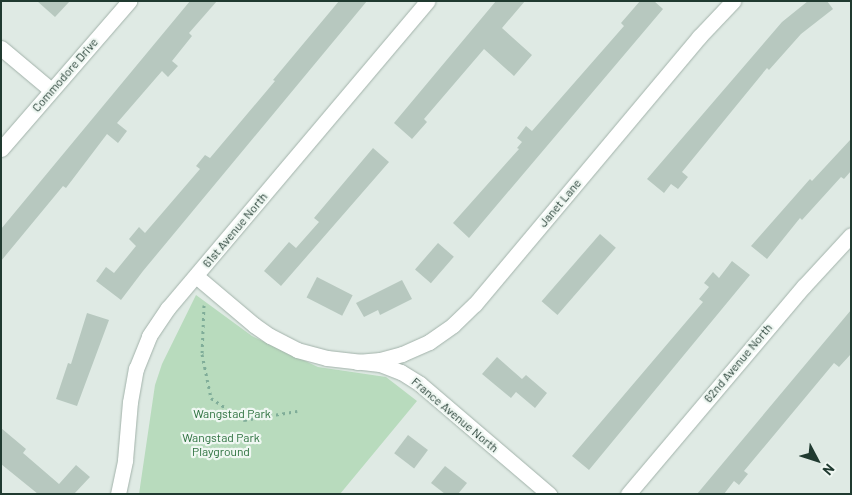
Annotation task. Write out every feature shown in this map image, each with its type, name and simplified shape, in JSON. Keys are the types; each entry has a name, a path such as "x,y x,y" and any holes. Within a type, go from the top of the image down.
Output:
{"street":[{"name":"Commodore Drive","path":"1,149 129,1"},
{"name":"61st Avenue North","path":"118,494 136,368 149,336 168,308 427,1"},
{"name":"Janet Lane","path":"358,362 380,360 402,354 429,342 475,304 699,37 733,1"},
{"path":"1,48 51,90"},
{"name":"62nd Avenue North","path":"628,494 804,286 851,235"},
{"name":"France Avenue North","path":"196,276 270,336 297,350 326,358 380,364 401,372 420,384 549,494"}],"path":[{"path":"204,305 202,354 211,398 244,420 297,411"}],"green space":[{"name":"Wangstad Park","path":"196,295 252,336 318,367 386,377 417,401 340,494 139,494 155,385 162,364"}],"building":[{"path":"37,1 70,1 55,17"},
{"path":"190,1 217,1 189,33 192,36 172,61 178,66 168,77 162,71 117,123 127,131 118,143 107,134 66,188 63,186 1,261 1,229"},
{"path":"339,1 367,1 121,300 96,281 106,267 114,273 136,246 129,239 139,227 145,233 200,169 196,166 205,155 210,158"},
{"path":"496,1 525,1 502,28 532,55 514,76 484,49 424,119 427,122 412,139 394,123"},
{"path":"640,1 654,1 663,9 469,238 453,223 519,149 517,148 522,142 517,138 526,126 532,131 624,26 621,23"},
{"path":"808,1 827,1 833,9 801,34 769,70 767,68 682,172 688,177 678,189 671,184 664,193 647,179 782,22"},
{"path":"851,139 851,171 844,179 841,177 802,220 800,218 767,259 751,246 810,179 812,181"},
{"path":"373,148 389,162 281,286 264,271 289,242 296,248 319,222 314,218"},
{"path":"600,234 616,248 557,315 542,301"},
{"path":"438,243 454,257 431,283 415,269"},
{"path":"732,261 750,275 589,470 572,456 703,302 699,299 709,287 704,283 713,272 719,278"},
{"path":"317,277 353,295 342,316 307,297"},
{"path":"402,280 412,299 380,315 378,310 364,317 356,303"},
{"path":"851,310 851,354 839,367 834,363 744,471 748,474 739,485 734,481 724,494 697,494"},
{"path":"87,313 109,320 77,406 56,399 68,363 71,364"},
{"path":"497,357 522,379 526,375 547,393 535,408 516,392 511,398 482,374"},
{"path":"1,428 26,449 23,453 59,484 76,465 90,477 74,494 38,494 1,464"},
{"path":"408,435 428,450 414,468 394,453"},
{"path":"445,466 467,483 458,494 445,494 431,483"}],"park label":[{"name":"Wangstad Park Playground","path":"221,445"}]}
